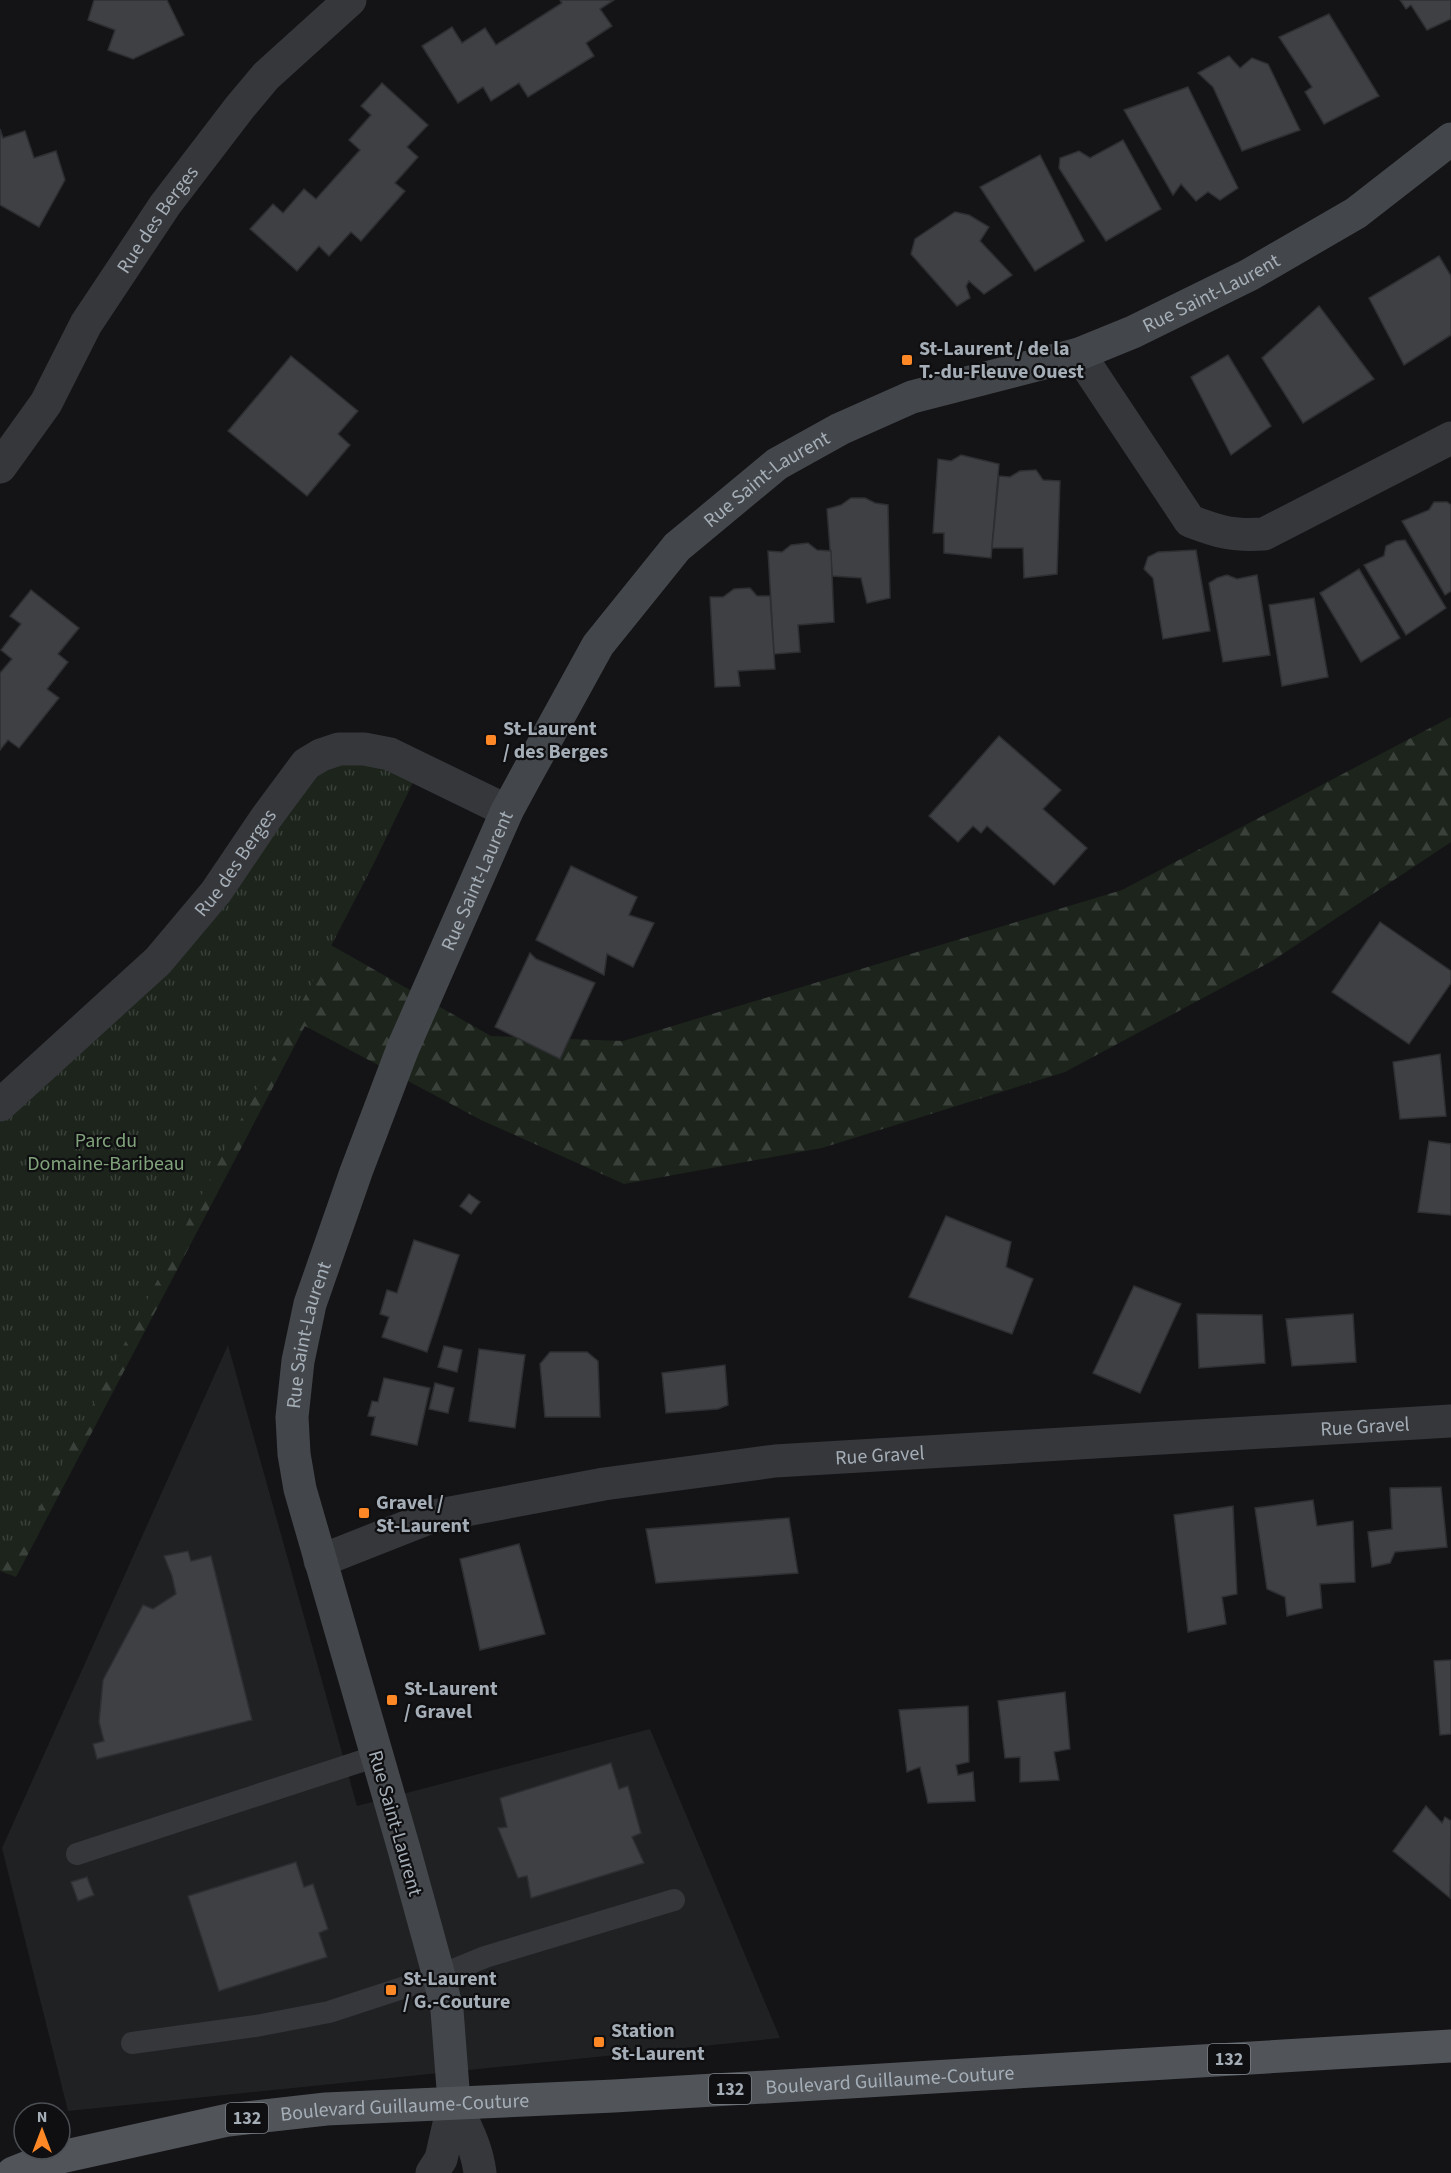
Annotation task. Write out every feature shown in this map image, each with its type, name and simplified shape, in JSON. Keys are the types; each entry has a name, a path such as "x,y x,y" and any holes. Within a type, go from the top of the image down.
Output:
{"main road":[{"name":"Boulevard Guillaume-Couture","path":"13,2173 43,2161 228,2120 326,2109 614,2096 1451,2046"}],"street":[{"name":"Rue des Berges","path":"0,467 46,403 86,324 165,205 266,76 350,0"},
{"name":"Rue Saint-Laurent","path":"454,2102 447,2010 439,1976 300,1489 292,1426 298,1361 310,1304 356,1172 403,1048 507,811 598,645 676,547 777,464 840,429 912,397 1079,354 1133,332 1249,275 1356,213 1451,139"},
{"path":"1079,354 1190,520 1218,532 1240,536 1264,534 1451,438"},
{"name":"Rue des Berges","path":"0,1105 158,961 216,892 306,764 321,755 339,748 364,749 390,754 507,811"},
{"name":"Rue Gravel","path":"320,1561 434,1516 604,1484 775,1461 1451,1421"},
{"path":"432,2173 441,2159 454,2102"},
{"path":"454,2102 473,2142 480,2173"}],"lane":[{"path":"77,1854 377,1756"},
{"path":"132,2043 256,2026 329,2012 439,1976 485,1957 674,1900"}],"shaded area":[{"path":"228,1345 357,1806 650,1729 780,2038 72,2111 72,2101 65,2101 2,1848"}],"green space":[{"path":"1451,717 1451,842 1272,961 1065,1072 822,1148 624,1184 481,1120 305,1026 16,1577 0,1571 0,1170 278,915 491,1036 623,1041 1122,890"},
{"name":"Parc du Domaine-Baribeau","path":"321,755 420,768 372,867 11,1562 0,1558 0,1105 158,961"}],"building":[{"path":"94,0 167,0 184,35 133,59 108,50 115,30 88,20"},
{"path":"560,0 614,0 600,9 612,26 586,43 594,56 528,97 519,83 491,101 483,87 458,103 422,46 452,27 462,43 485,28 496,45 562,3"},
{"path":"1400,0 1451,0 1451,19 1427,30 1411,5 1406,9"},
{"path":"1329,14 1379,96 1324,124 1305,92 1312,87 1279,37"},
{"path":"1229,56 1240,68 1252,58 1268,64 1300,130 1242,151 1213,87 1198,73"},
{"path":"382,83 428,125 407,147 418,157 395,183 405,191 361,241 351,232 329,256 319,246 297,271 250,229 273,204 283,213 304,189 316,199 360,150 349,140 371,115 361,106"},
{"path":"1188,87 1238,188 1220,200 1208,192 1196,201 1181,184 1173,195 1124,110"},
{"path":"0,129 3,138 25,131 34,158 56,151 65,180 39,227 0,205"},
{"path":"1123,140 1161,209 1106,241 1059,168 1060,158 1079,151 1090,158"},
{"path":"1040,155 1084,241 1035,271 980,187"},
{"path":"955,212 969,215 989,227 980,241 1012,275 984,294 969,281 966,286 970,298 957,306 911,254 915,239"},
{"path":"1439,256 1451,276 1451,335 1404,365 1369,298"},
{"path":"1319,306 1374,379 1303,423 1262,358"},
{"path":"1228,355 1271,426 1231,455 1191,377"},
{"path":"291,356 358,411 338,434 350,445 307,496 228,431"},
{"path":"961,455 999,464 991,558 944,553 944,533 933,533 938,459 951,461"},
{"path":"1036,470 1043,480 1060,481 1057,574 1024,578 1023,548 992,548 999,476 1010,477 1020,471"},
{"path":"851,498 865,498 875,503 888,505 890,598 867,603 861,578 832,576 827,509 841,505"},
{"path":"1434,502 1447,502 1451,505 1451,591 1445,595 1402,521 1429,510"},
{"path":"1405,540 1446,608 1406,635 1364,565 1384,556 1386,546"},
{"path":"808,543 817,550 831,551 834,622 798,625 800,652 774,654 768,551 782,552 791,545"},
{"path":"1196,550 1210,631 1163,639 1153,578 1144,569 1148,557 1158,552"},
{"path":"1359,569 1400,638 1361,662 1320,593"},
{"path":"1227,575 1237,579 1257,575 1270,655 1223,662 1209,583"},
{"path":"750,588 757,596 770,596 775,669 738,671 740,686 715,687 710,597 723,597 734,589"},
{"path":"31,590 79,628 58,654 68,662 47,689 59,698 19,748 8,740 0,750 0,673 12,659 1,650 21,624 10,616"},
{"path":"1314,598 1328,677 1282,686 1269,605"},
{"path":"999,736 1061,790 1043,809 1087,848 1054,885 987,826 981,833 973,826 958,842 929,816"},
{"path":"571,866 637,897 629,915 654,923 633,967 607,954 604,975 536,940"},
{"path":"1380,922 1451,971 1451,983 1409,1044 1332,992"},
{"path":"530,953 536,959 595,983 560,1059 495,1027"},
{"path":"1440,1054 1446,1116 1400,1119 1393,1062"},
{"path":"1429,1141 1451,1144 1451,1215 1418,1212"},
{"path":"469,1194 480,1202 471,1214 460,1206"},
{"path":"946,1216 1011,1242 1006,1267 1033,1279 1012,1334 909,1297"},
{"path":"414,1240 459,1255 427,1352 382,1337 389,1317 380,1314 387,1290 397,1293"},
{"path":"1134,1286 1181,1304 1140,1393 1093,1373"},
{"path":"1197,1314 1262,1315 1265,1363 1199,1368"},
{"path":"1353,1314 1356,1362 1292,1366 1286,1319"},
{"path":"444,1346 462,1350 457,1372 438,1367"},
{"path":"479,1349 525,1355 515,1428 469,1421"},
{"path":"550,1352 587,1352 598,1361 600,1417 545,1417 540,1364"},
{"path":"725,1365 728,1405 718,1409 666,1413 662,1373"},
{"path":"384,1378 430,1388 417,1445 371,1435 375,1417 368,1416 372,1401 378,1402"},
{"path":"435,1383 454,1388 448,1413 429,1409"},
{"path":"1441,1487 1447,1547 1395,1552 1390,1563 1372,1567 1368,1532 1392,1529 1390,1488"},
{"path":"1313,1500 1317,1526 1353,1521 1355,1582 1320,1584 1322,1608 1287,1616 1285,1597 1267,1589 1255,1508"},
{"path":"1233,1506 1237,1594 1222,1597 1226,1624 1188,1632 1174,1515"},
{"path":"789,1518 798,1573 656,1583 646,1529"},
{"path":"519,1544 545,1634 480,1650 460,1559"},
{"path":"188,1551 191,1561 211,1556 252,1720 97,1759 93,1744 104,1741 99,1722 103,1680 143,1605 153,1609 176,1594 164,1556"},
{"path":"1451,1660 1451,1734 1440,1735 1434,1661"},
{"path":"1065,1692 1070,1749 1054,1752 1059,1780 1020,1782 1020,1757 1005,1758 998,1701"},
{"path":"968,1706 969,1762 956,1765 958,1775 973,1772 975,1801 928,1803 920,1767 907,1772 899,1710"},
{"path":"611,1763 619,1789 628,1786 641,1833 632,1837 644,1863 531,1898 527,1876 518,1878 498,1828 507,1827 500,1798"},
{"path":"1426,1806 1442,1823 1445,1817 1451,1821 1450,1898 1393,1851"},
{"path":"296,1862 304,1887 313,1884 328,1929 319,1933 327,1957 219,1991 188,1896"},
{"path":"87,1877 94,1895 78,1901 71,1882"}],"place":[{"name":"St-Laurent / de la T.-du-Fleuve Ouest","path":"907,360"},
{"name":"St-Laurent / des Berges","path":"491,740"},
{"name":"Gravel / St-Laurent","path":"364,1513"},
{"name":"St-Laurent / Gravel","path":"392,1700"},
{"name":"St-Laurent / G.-Couture","path":"391,1990"},
{"name":"Station St-Laurent","path":"599,2042"}]}
